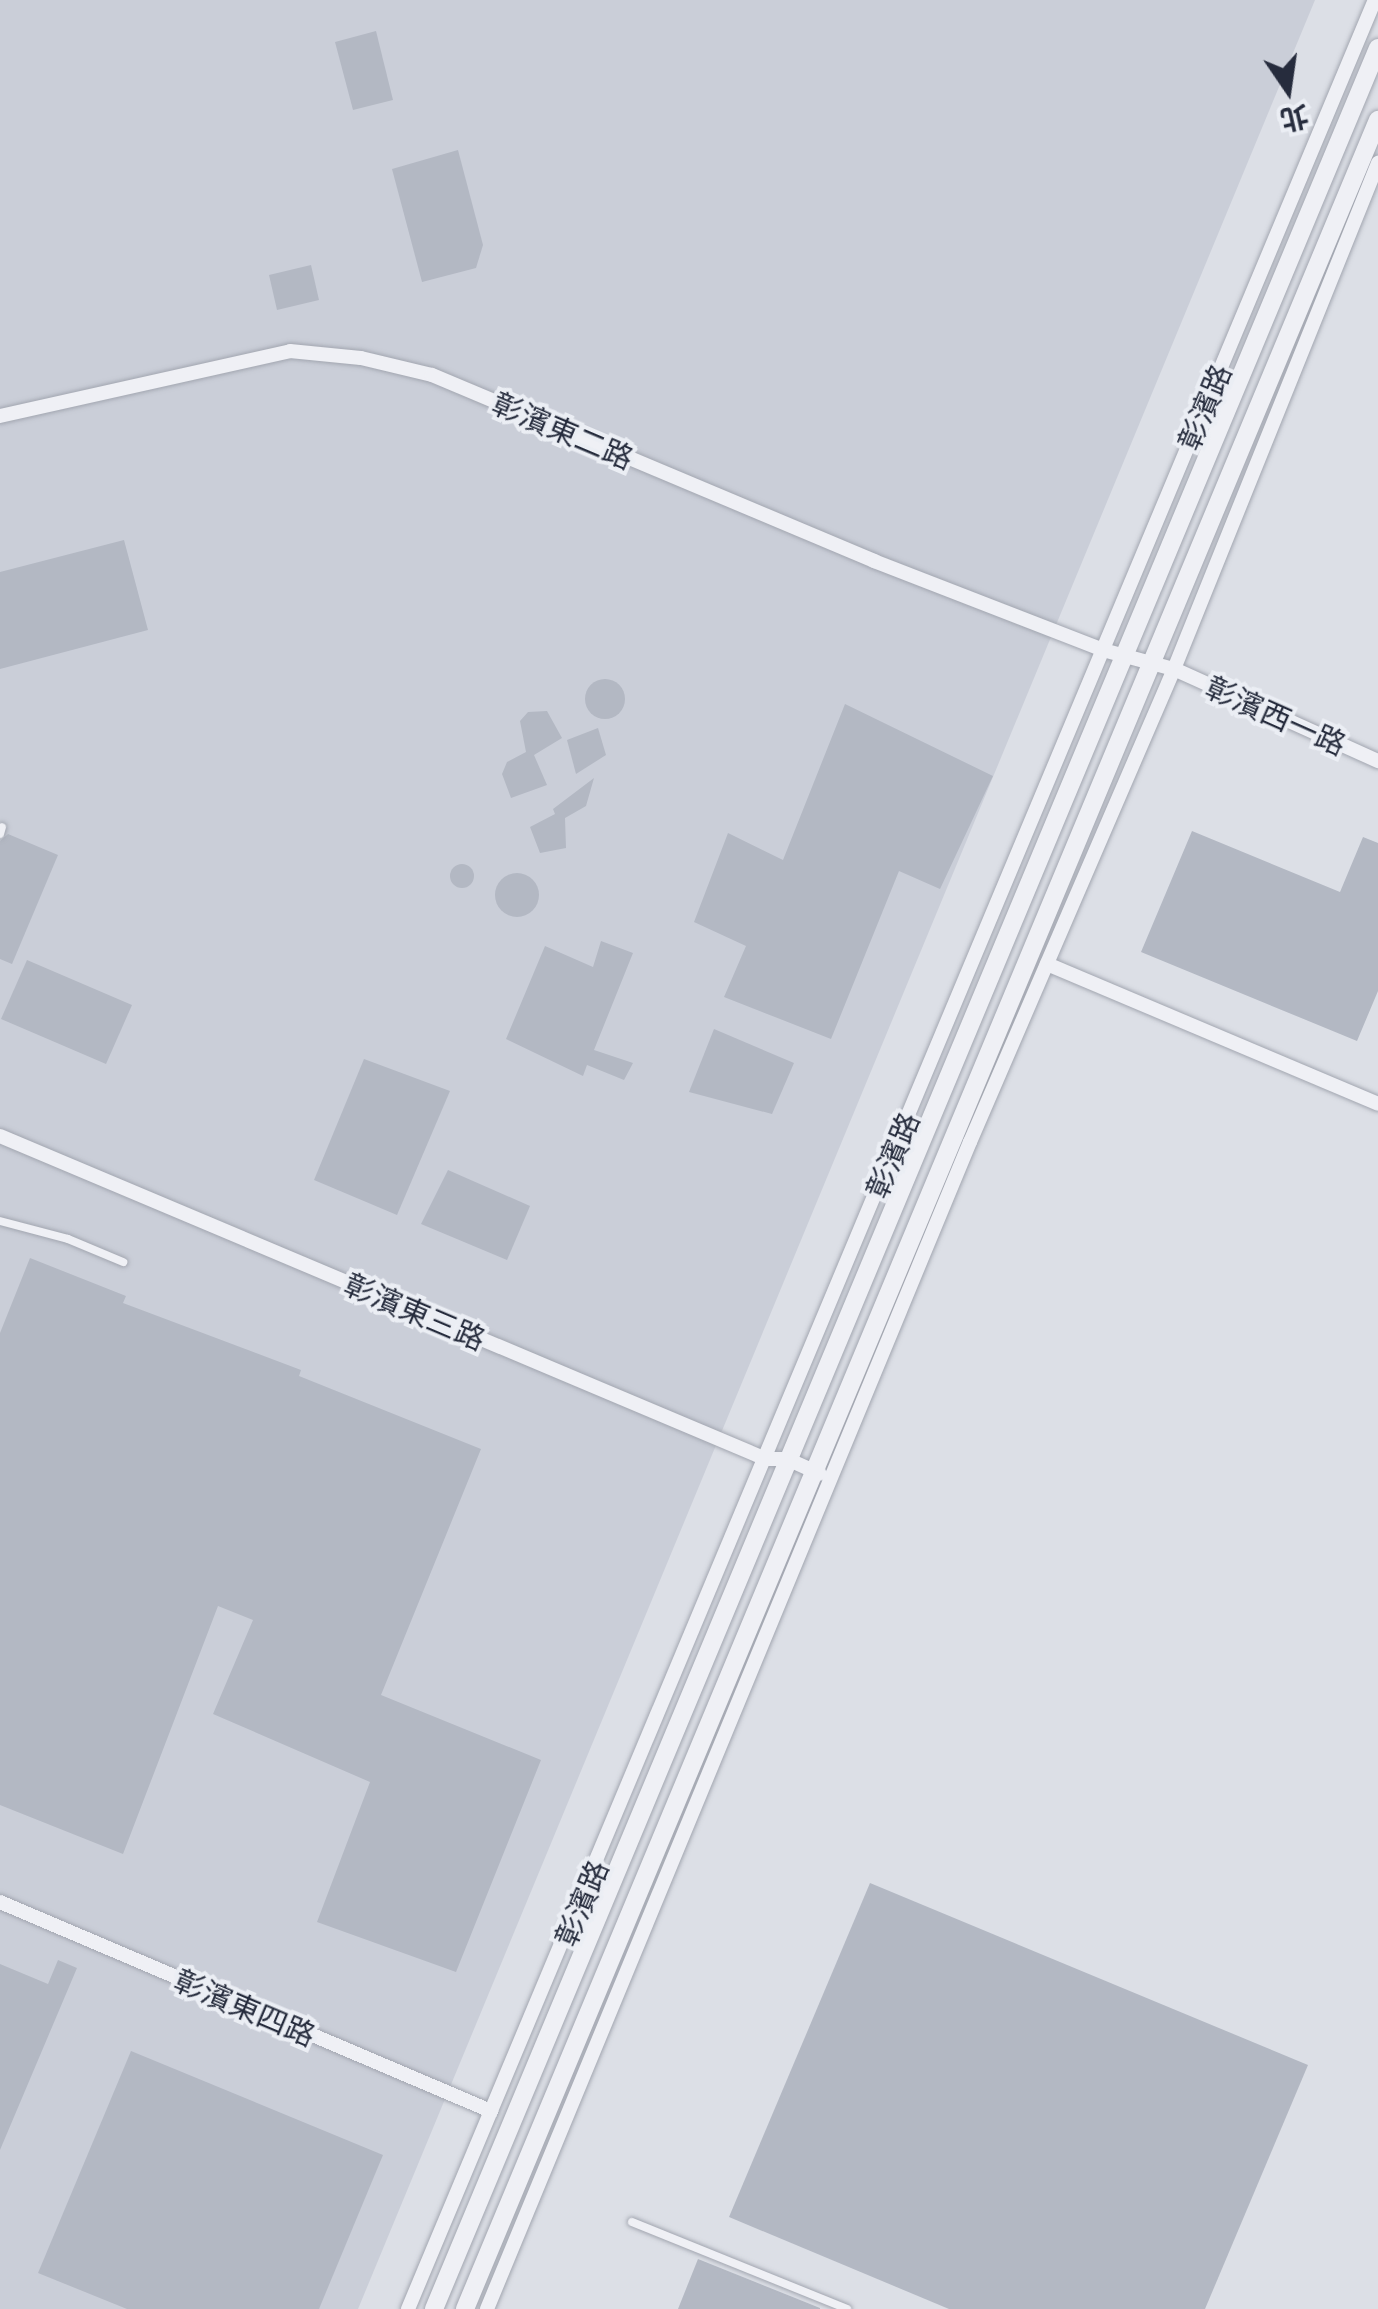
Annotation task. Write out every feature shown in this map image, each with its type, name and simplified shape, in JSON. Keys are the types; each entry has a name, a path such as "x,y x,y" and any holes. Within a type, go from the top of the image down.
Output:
{"street":[{"name":"彰濱路","path":"408,2309 1374,0"},
{"name":"彰濱路","path":"434,2309 1378,48"},
{"name":"彰濱路","path":"487,2309 821,1474 1378,120"},
{"name":"彰濱路","path":"464,2309 821,1474 1174,669 1378,162"},
{"name":"彰濱東二路","path":"0,416 290,351 360,358 432,375 1103,650 1153,664"},
{"name":"彰濱西一路","path":"1153,664 1174,669 1378,761"},
{"path":"1047,964 1378,1104"},
{"name":"彰濱東三路","path":"0,1136 766,1459 787,1458"},
{"path":"787,1458 821,1474"},
{"name":"彰濱東四路","path":"0,1902 490,2111"}],"lane":[{"path":"0,1221 122,1262"},
{"path":"632,2222 847,2309"}],"shaded area":[{"path":"0,0 1315,0 358,2309 0,2309"}],"building":[{"path":"376,31 393,100 353,110 335,42"},
{"path":"458,150 483,245 476,268 422,282 392,169"},
{"path":"311,265 319,300 277,310 269,275"},
{"path":"124,540 148,630 0,669 0,572"},
{"path":"605,679 619,685 625,699 619,713 605,719 591,713 585,699 591,685"},
{"path":"845,704 993,776 940,889 899,871 831,1039 724,997 746,946 694,922 728,833 783,860"},
{"path":"547,711 562,738 534,755 547,785 511,798 502,774 507,762 526,752 520,721 528,712"},
{"path":"598,728 606,755 576,774 567,740"},
{"path":"594,778 586,806 565,818 566,848 540,853 530,827 555,814 553,809"},
{"path":"1192,831 1340,892 1363,837 1378,843 1378,991 1357,1041 1141,952"},
{"path":"8,834 58,855 12,964 0,959 0,841"},
{"path":"462,864 474,876 462,888 450,876"},
{"path":"517,873 532,880 539,895 532,910 517,917 502,910 495,895 502,880"},
{"path":"601,941 633,953 594,1050 633,1063 624,1080 587,1065 583,1076 506,1039 545,946 593,967"},
{"path":"27,960 132,1005 106,1064 1,1019"},
{"path":"714,1029 794,1063 772,1114 689,1092"},
{"path":"364,1059 450,1091 397,1215 314,1180"},
{"path":"448,1170 530,1206 507,1260 421,1224"},
{"path":"30,1258 126,1296 123,1303 301,1370 299,1376 481,1449 381,1695 541,1760 456,1972 317,1922 370,1782 213,1714 253,1620 218,1606 123,1854 0,1805 0,1333"},
{"path":"870,1883 1308,2065 1205,2309 949,2309 729,2217"},
{"path":"58,1960 77,1968 0,2150 0,1964 48,1984"},
{"path":"131,2051 383,2155 319,2309 127,2309 38,2273"},
{"path":"698,2259 820,2308 820,2309 678,2309"}]}
